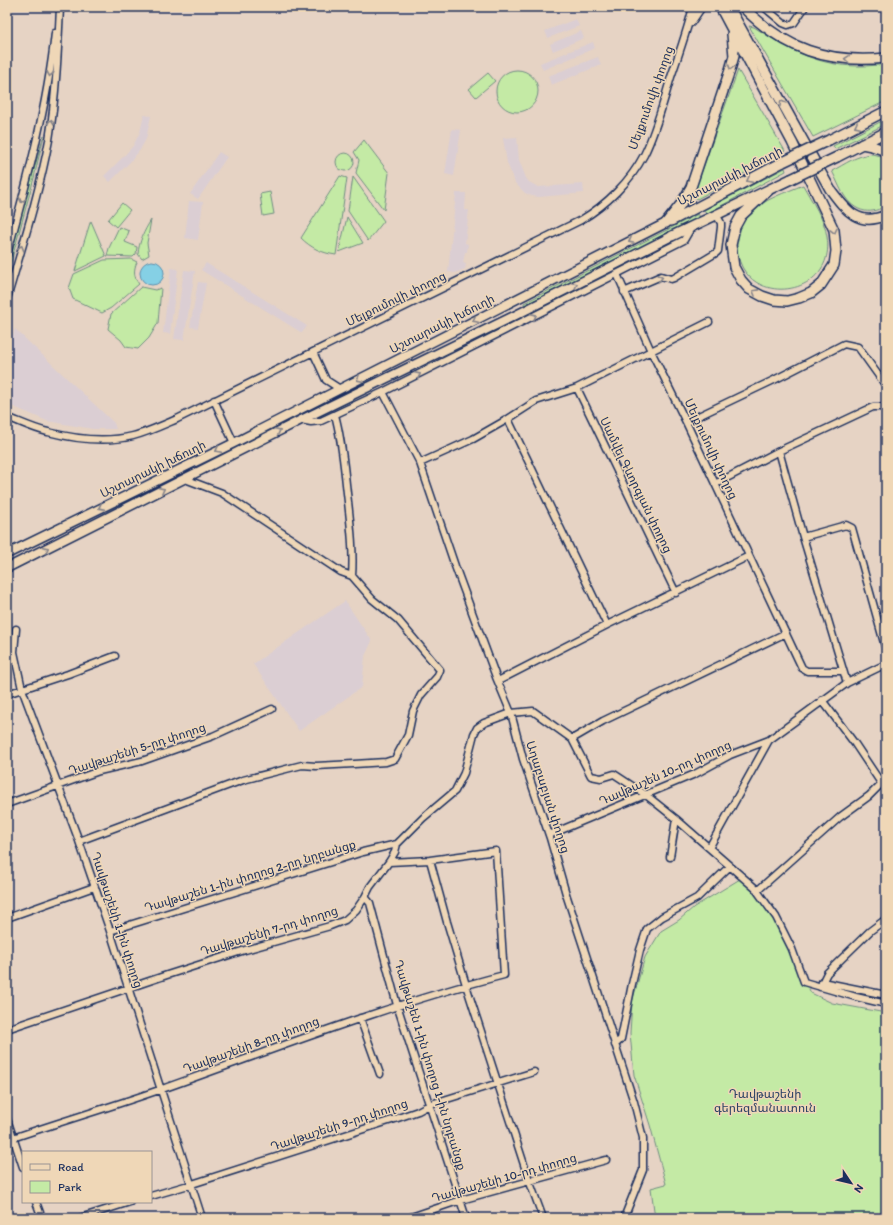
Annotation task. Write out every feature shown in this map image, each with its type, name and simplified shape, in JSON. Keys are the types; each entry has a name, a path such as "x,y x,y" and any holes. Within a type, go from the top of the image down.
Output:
{"highway":[{"path":"721,7 731,29 792,142 834,230 836,251 834,265 821,285 811,293 787,301 774,300 762,296 750,289 741,280 734,267 731,245 735,227 741,216 770,189"},
{"path":"721,7 830,189 845,208 855,216 867,219 876,219 886,215"},
{"path":"743,7 774,34 808,51 846,59 864,60 886,58"},
{"path":"666,224 681,204 691,187 730,70 734,56 731,29"},
{"name":"Աշտարակի խճուղի","path":"666,224 783,162 886,111"},
{"name":"Աշտարակի խճուղի","path":"672,236 886,132"},
{"path":"862,144 886,151"}],"main road":[{"name":"Աշտարակի խճուղի","path":"7,554 234,443 666,224"},
{"name":"Աշտարակի խճուղի","path":"8,564 185,479 672,236"},
{"path":"510,303 516,315"}],"street":[{"path":"7,255 31,167 52,63 58,7"},
{"path":"7,299 42,174 49,138 58,65 58,7"},
{"name":"Մելքումովի փողոց","path":"7,417 46,432 74,438 98,440 113,439 145,432 177,419 581,220 609,200 630,176 643,157 650,143 688,28 693,7"},
{"name":"Մելքումովի փողոց","path":"688,28 702,7"},
{"path":"764,7 783,23 788,25 794,23 805,7"},
{"path":"624,292 661,276 671,279 674,278 716,253 718,251 721,228 721,223 716,214"},
{"path":"301,420 316,422 321,421 383,392 684,240 692,227"},
{"name":"Մելքումովի փողոց","path":"617,274 650,351 686,422 802,668 806,671 843,671"},
{"path":"420,463 473,439 508,420 536,401 577,388 709,322"},
{"path":"686,422 774,380 844,344 858,347 886,386"},
{"path":"313,352 326,380 340,389"},
{"name":"Սամվել Գևորգյան փողոց","path":"577,388 676,593"},
{"name":"Աղաբաբյան փողոց","path":"383,392 420,463 455,566 511,712 523,758 634,1102 643,1138 643,1170 624,1218"},
{"path":"214,400 234,443"},
{"path":"715,484 779,451 873,407 881,407 886,410"},
{"path":"335,415 340,434 350,523 352,576"},
{"path":"508,420 607,625"},
{"path":"779,451 846,683"},
{"path":"79,841 243,780 302,765 316,766 386,762 396,759 408,735 413,711 422,695 437,677 440,670 398,620 372,599 352,576 341,572 222,493 185,479"},
{"path":"803,537 846,525 852,528 886,650"},
{"path":"498,681 607,625 676,593 749,556"},
{"name":"Դավթաշենի 1-ին փողոց","path":"16,629 14,652 22,689 79,841 110,931 202,1218"},
{"path":"786,633 603,721 572,739 592,776 602,778 614,774 646,795 710,848 757,891 776,917 792,949 804,982 886,995"},
{"path":"7,694 115,656"},
{"path":"710,848 769,740 846,683 886,664"},
{"path":"757,891 840,817 869,796 884,781 822,700"},
{"name":"Դավթաշենի 5-րդ փողոց","path":"7,804 99,771 142,761 213,736 272,709"},
{"name":"Դավթաշենի 7-րդ փողոց","path":"7,1029 232,954 330,926 345,920 356,910 370,887 389,862 395,852 397,844 423,818 455,791 464,773 474,734 477,728 484,723 511,712 533,711 572,739"},
{"name":"Դավթաշեն 10-րդ փողոց","path":"549,836 695,774 730,755 769,740"},
{"path":"670,858 676,819"},
{"name":"Դավթաշեն 1-ին փողոց 2-րդ նրբանցք","path":"110,931 364,852 397,844"},
{"name":"Դավթաշենի 8-րդ փողոց","path":"10,1139 161,1089 397,1005 504,975 496,851 430,860"},
{"path":"389,862 430,860 466,985 529,1180 543,1218"},
{"path":"615,1045 621,1039 640,950 647,929 662,917 697,898 730,866"},
{"path":"7,918 94,887"},
{"name":"Դավթաշեն 1-ին փողոց 1-ին նրբանցք","path":"365,897 370,903 397,1005 466,1218"},
{"path":"821,984 827,973 870,931 886,919"},
{"path":"821,984 856,998 886,1004"},
{"path":"360,1018 380,1074"},
{"name":"Դավթաշենի 9-րդ փողոց","path":"152,1196 392,1120 418,1111 430,1104 534,1072"},
{"path":"7,1119 10,1139 22,1165"},
{"name":"Դավթաշենի 10-րդ փողոց","path":"408,1218 419,1216 460,1200 606,1160"},
{"path":"36,1203 42,1218"},
{"path":"80,1218 127,1203"}],"shaded area":[{"path":"576,19 579,26 548,38 545,31"},
{"path":"581,31 584,38 553,51 550,44"},
{"path":"593,42 595,48 543,70 540,63"},
{"path":"598,57 601,65 551,85 548,76"},
{"path":"144,115 151,116 146,139 140,150 130,162 110,182 104,176 133,146 140,132"},
{"path":"452,129 461,130 454,176 445,174"},
{"path":"517,137 519,160 529,182 538,187 583,184 584,193 539,197 525,193 515,183 507,163 503,138"},
{"path":"219,152 227,157 198,199 190,194"},
{"path":"456,193 466,193 465,210 469,210 465,243 468,244 463,263 466,264 465,269 455,273 448,272"},
{"path":"189,201 203,202 198,240 185,238"},
{"path":"206,263 307,326 302,333 201,270"},
{"path":"171,268 178,269 170,334 163,333"},
{"path":"184,270 195,271 184,340 174,339"},
{"path":"198,282 206,283 198,328 190,327"},
{"path":"15,329 114,423 116,429 93,429 47,421 7,404 7,355"},
{"path":"345,601 372,641 365,656 362,687 299,731 253,664"}],"green space":[{"path":"749,26 754,27 801,54 816,59 849,66 886,64 886,101 813,137"},
{"path":"513,70 521,70 529,73 535,79 538,91 535,103 529,109 521,112 513,112 505,109 499,103 496,95 496,87 499,79 505,73"},
{"path":"738,70 785,151 697,199 693,196"},
{"path":"488,73 495,81 476,97 469,89"},
{"path":"886,119 886,124 835,149 833,146"},
{"path":"44,135 34,178 7,277 7,262"},
{"path":"364,140 389,173 384,210 356,173 359,160 354,152"},
{"path":"341,153 349,153 354,158 352,169 349,171 341,171 336,166 336,158"},
{"path":"872,154 880,156 886,160 886,205 876,210 865,211 858,209 848,201 832,171 856,158"},
{"path":"785,168 786,171 706,214 704,210"},
{"path":"340,176 347,178 336,255 317,250 301,238"},
{"path":"353,177 384,221 368,241 348,211"},
{"path":"803,185 821,217 826,230 826,258 818,273 804,284 788,289 771,288 755,281 743,268 737,249 739,230 744,221 755,208 775,197"},
{"path":"270,192 274,214 263,216 260,194"},
{"path":"122,203 130,210 116,227 108,220"},
{"path":"698,214 700,217 638,250 524,305 524,303"},
{"path":"347,217 363,243 339,252"},
{"path":"151,220 147,243 149,255 142,259 138,254 139,245"},
{"path":"91,221 106,256 75,271 90,223"},
{"path":"119,227 129,231 125,242 137,247 136,254 133,257 107,256 109,248"},
{"path":"131,259 137,262 135,274 139,284 111,308 102,313 73,299 69,288 74,274 104,260"},
{"path":"141,287 155,290 161,288 158,323 149,338 138,349 126,347 121,340 108,329 111,314"},
{"name":"Դավթաշենի գերեզմանատուն","path":"740,879 765,903 811,993 832,1003 886,1013 886,1218 655,1218 651,1188 666,1184 650,1125 634,1075 630,1033 632,1002 645,957 661,931 679,920 694,907"}],"water":[{"path":"152,261 161,264 164,273 161,282 152,285 143,282 140,273 143,264"}]}
